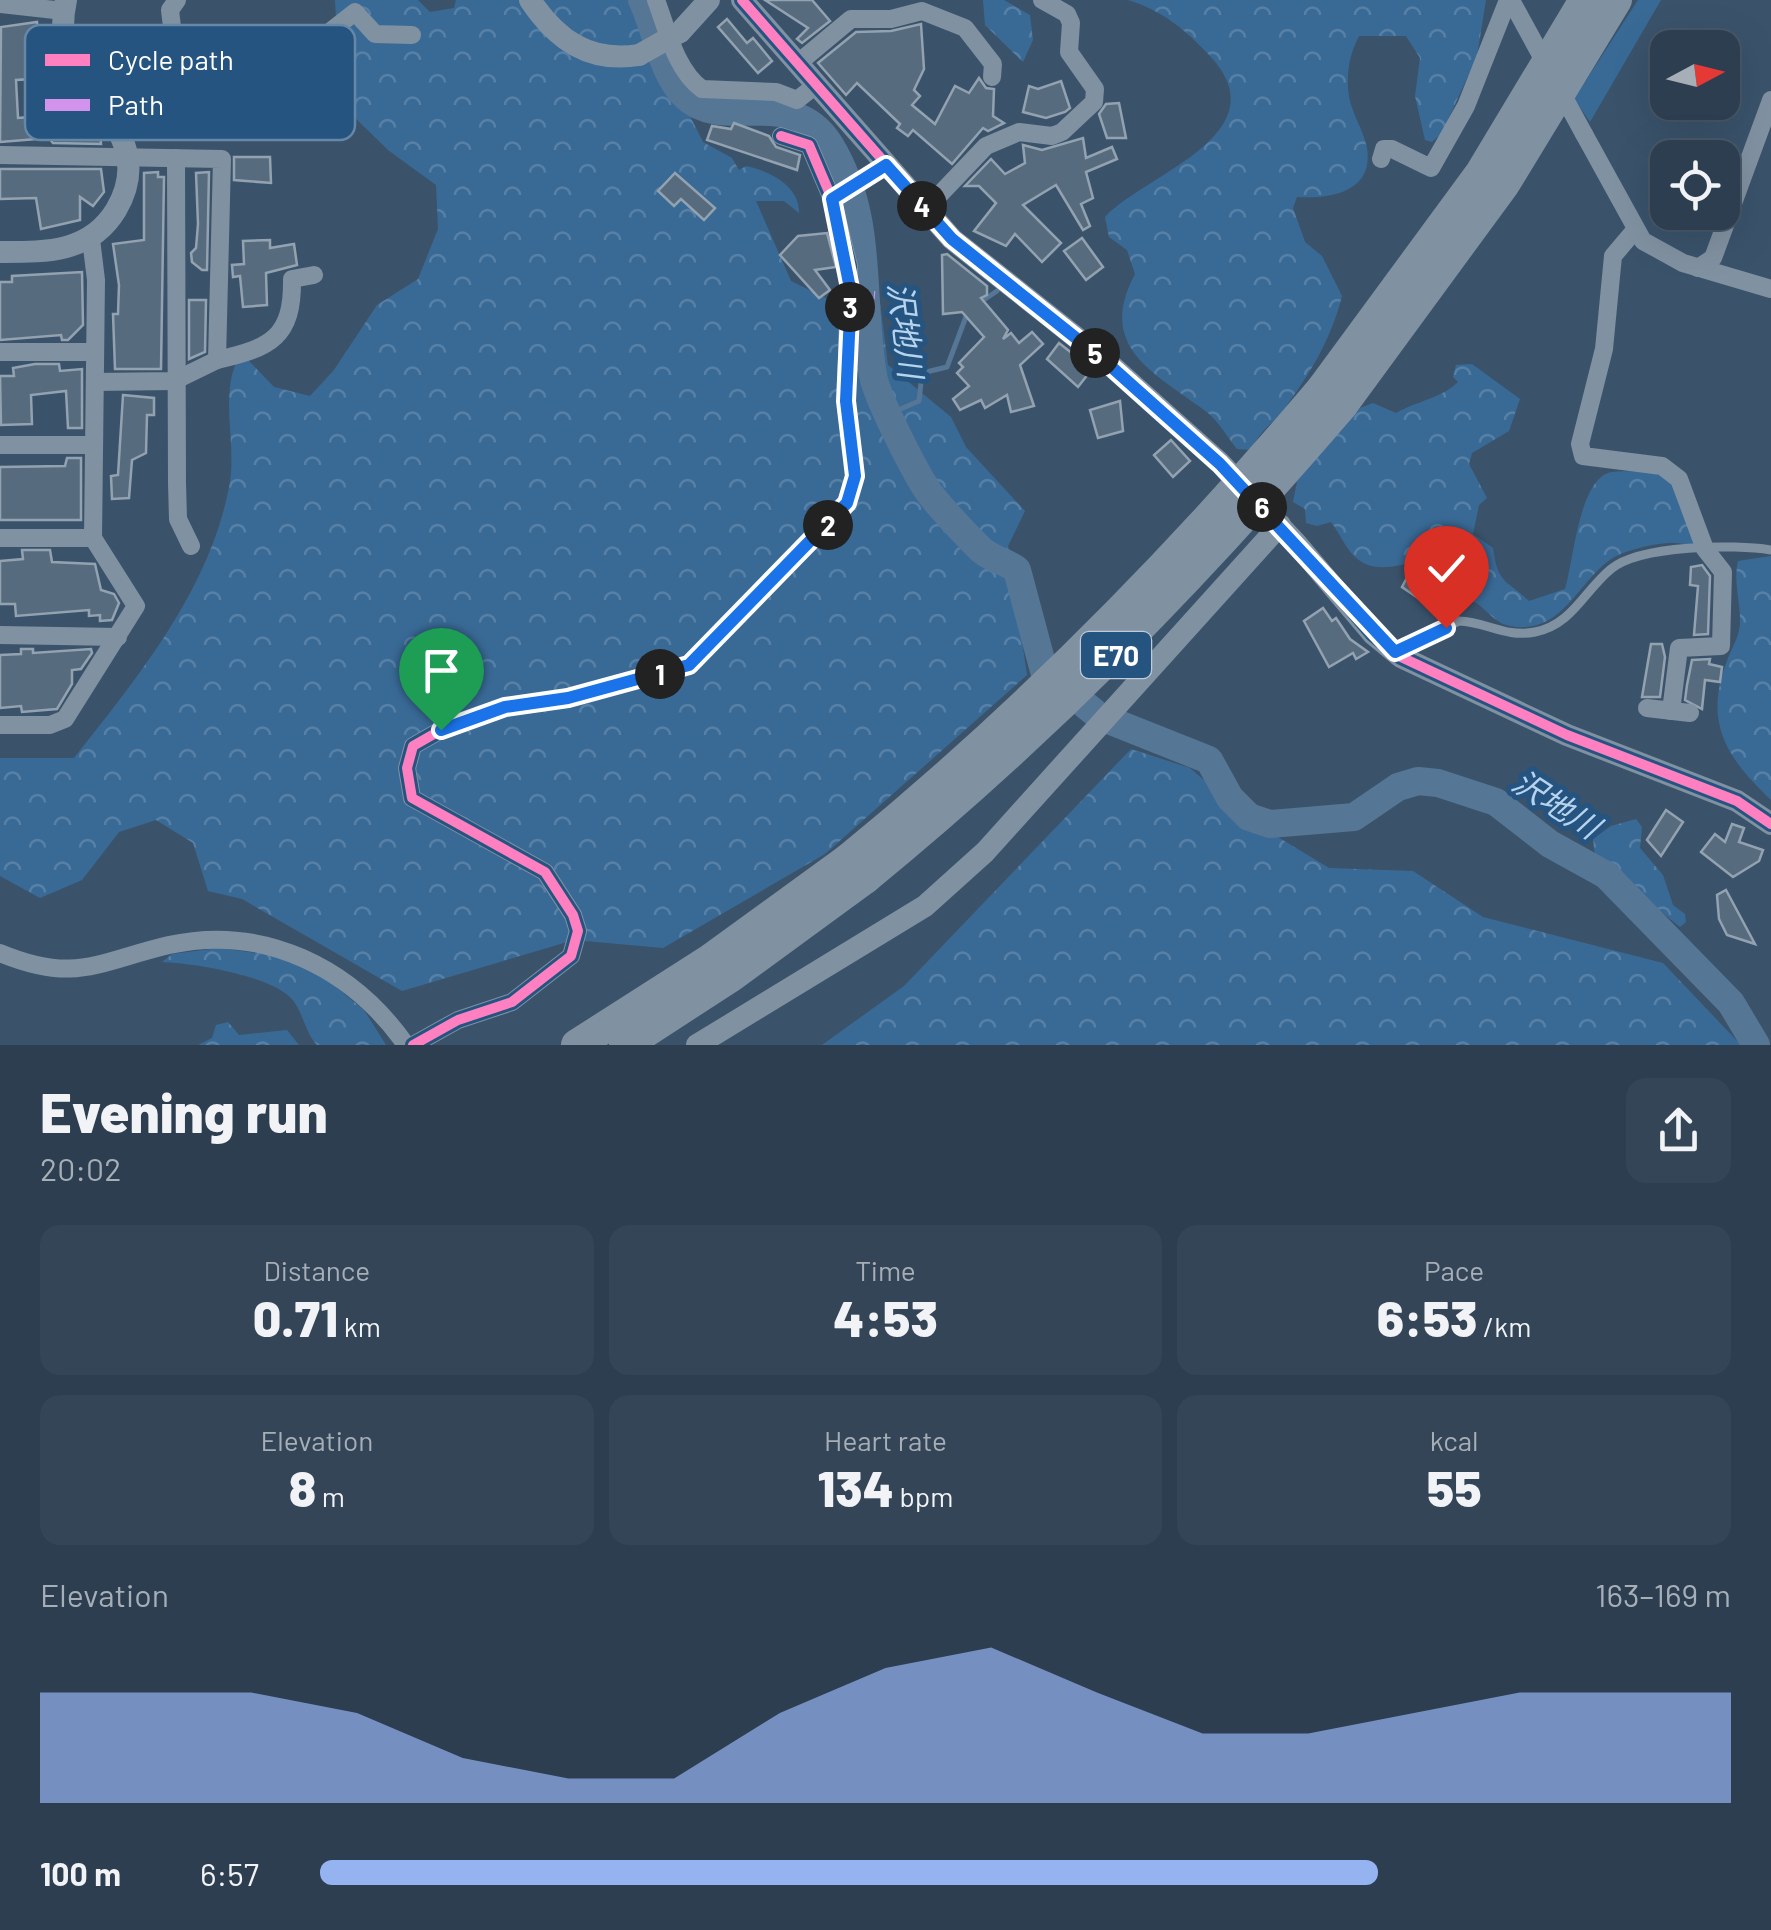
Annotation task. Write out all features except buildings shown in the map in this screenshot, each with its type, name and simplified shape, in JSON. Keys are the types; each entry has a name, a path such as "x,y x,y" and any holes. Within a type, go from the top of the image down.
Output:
{"highway":[{"name":"E70","path":"1332,397 1481,172 1585,0"},
{"name":"E70","path":"577,1045 958,802 1132,639 1504,184 1616,0"},
{"name":"E70","path":"625,1045 731,976 857,869"}],"street":[{"path":"172,25 170,10 177,0"},
{"path":"530,0 558,35 574,47 610,58 640,55 680,32 710,0"},
{"path":"656,0 678,56 692,82 702,90 776,92 797,100 816,85"},
{"path":"742,0 925,210 999,279 1141,392 1280,524 1373,634 1395,652 1429,674 1550,728 1737,801 1771,824"},
{"path":"925,210 986,146 1018,132 1052,136 1062,132 1094,102 1095,89 1069,52 1071,23 1066,14 1042,0"},
{"path":"1510,1 1635,230 1660,252 1698,268 1771,289"},
{"path":"1381,159 1384,149 1392,149 1432,168 1466,106 1510,1"},
{"path":"0,4 65,6"},
{"path":"798,64 851,19 891,19 922,10 965,28 993,64 992,78"},
{"path":"339,25 355,12 375,34 412,35"},
{"path":"1698,268 1713,258 1771,100"},
{"path":"0,953 42,968 80,970 206,939 272,946 313,961 363,992 410,1045 458,1020 512,1002 570,956 578,930 573,915 545,872 412,798 407,768 413,746 441,730 505,707 568,698 689,665 847,503 855,476 846,401 851,293 844,192 810,145 781,136"},
{"path":"0,252 66,248 91,239 120,203 126,187 128,156 122,140"},
{"path":"0,155 222,159 217,360"},
{"path":"176,158 174,381 178,519 192,546"},
{"path":"844,192 886,165"},
{"path":"1635,230 1613,256 1604,349 1580,444 1583,456 1662,466 1678,479 1705,549 1723,572 1722,642 1718,648 1679,648 1680,712 1648,708"},
{"path":"0,725 50,725 66,719 133,614 134,596 93,538 96,352 95,249 91,239"},
{"path":"95,382 174,381 276,337 290,317 292,278 314,276"},
{"path":"0,352 96,352"},
{"path":"0,445 93,445"},
{"path":"697,1045 876,938 939,893 985,852 1280,524"},
{"path":"0,538 93,538"},
{"path":"0,635 118,637"}],"lane":[{"path":"1395,652 1459,621 1504,635 1552,627 1621,562 1705,549 1771,550"}],"green space":[{"path":"335,0 418,0 430,12 454,8 456,0 632,0 703,142 732,158 739,170 746,166 764,172 781,181 794,195 799,213 784,201 756,201 791,281 852,311 839,203 865,187 888,365 951,417 966,447 1025,511 1008,546 1027,675 825,854 663,948 574,940 402,991 242,899 208,891 193,843 156,820 119,832 82,880 40,898 0,876 0,758 74,758 147,663 190,594 207,558 230,482 229,406 236,363 249,361 274,387 310,396 334,370 377,305 418,279 438,229 436,185 388,150 355,118 355,25 336,25"},
{"path":"983,0 1004,0 1030,15 1033,40 1023,62 985,25"},
{"path":"1128,0 1486,0 1477,56 1442,133 1432,142 1425,140 1415,96 1420,58 1406,36 1359,36 1350,61 1348,89 1367,148 1364,174 1347,190 1297,197 1293,208 1305,242 1322,256 1342,296 1312,368 1251,450 1237,449 1212,417 1152,372 1127,341 1122,322 1135,274 1127,250 1109,237 1105,217 1199,150 1219,130 1230,108 1228,84 1210,56 1173,22"},
{"path":"1638,0 1661,0 1590,122 1574,99"},
{"path":"1472,364 1520,399 1509,431 1472,453 1469,464 1487,498 1479,505 1473,534 1493,548 1501,575 1529,601 1565,589 1585,504 1601,477 1612,472 1667,473 1699,543 1663,544 1623,553 1596,572 1560,612 1530,627 1510,626 1466,598 1451,578 1436,567 1422,563 1368,565 1354,556 1331,522 1317,526 1306,523 1305,509 1293,502 1298,477 1360,408 1373,403 1396,413 1452,387 1458,382 1453,377 1456,365"},
{"path":"1771,556 1771,800 1731,754 1719,721 1718,703 1720,683 1739,629 1738,561"},
{"path":"1131,749 1190,768 1253,822 1329,868 1413,871 1483,917 1663,963 1741,1045 822,1045 904,986"},
{"path":"1636,819 1642,827 1640,848 1663,875 1673,905 1685,914 1686,922 1680,927 1595,858 1593,839 1611,826"},
{"path":"219,948 272,955 319,973 364,1010 386,1045 317,1045 294,1002 279,989 229,972 162,962 172,954"},
{"path":"228,1022 239,1035 287,1030 299,1045 198,1045 212,1038 216,1025"}],"waterway":[{"name":"沢地川","path":"642,0 665,64 686,97 702,107 720,111 778,112 797,117 815,127 830,145 844,173 860,229 873,375 888,416 938,504 984,552 1017,570 1044,671 1095,713"},
{"path":"979,303 997,291"},
{"path":"889,414 919,401 922,373 947,367 967,314"},
{"name":"沢地川","path":"1111,721 1209,760 1230,798 1249,817 1270,824 1354,817 1398,787 1418,781 1438,783 1496,802 1550,844 1606,875 1731,1003 1756,1045"}],"marked path":[{"path":"851,293 875,295"}],"cycle path":[{"path":"742,0 952,239 1106,361 1220,463 1296,543 1373,634 1401,657 1567,735 1737,801 1771,824"},
{"path":"413,1045 458,1020 512,1002 571,956 578,931 573,915 545,872 412,798 407,768 413,746 441,730 505,707 569,698 689,665 847,503 855,476 846,401 849,266 832,199 809,145 781,136"}],"route":[{"path":"441,730 505,707 568,698 626,679 676,671 689,665 847,503 855,476 846,401 851,293 849,266 832,199 886,165 952,239 1106,362 1220,464 1280,524 1373,634 1395,652 1446,628"}]}
